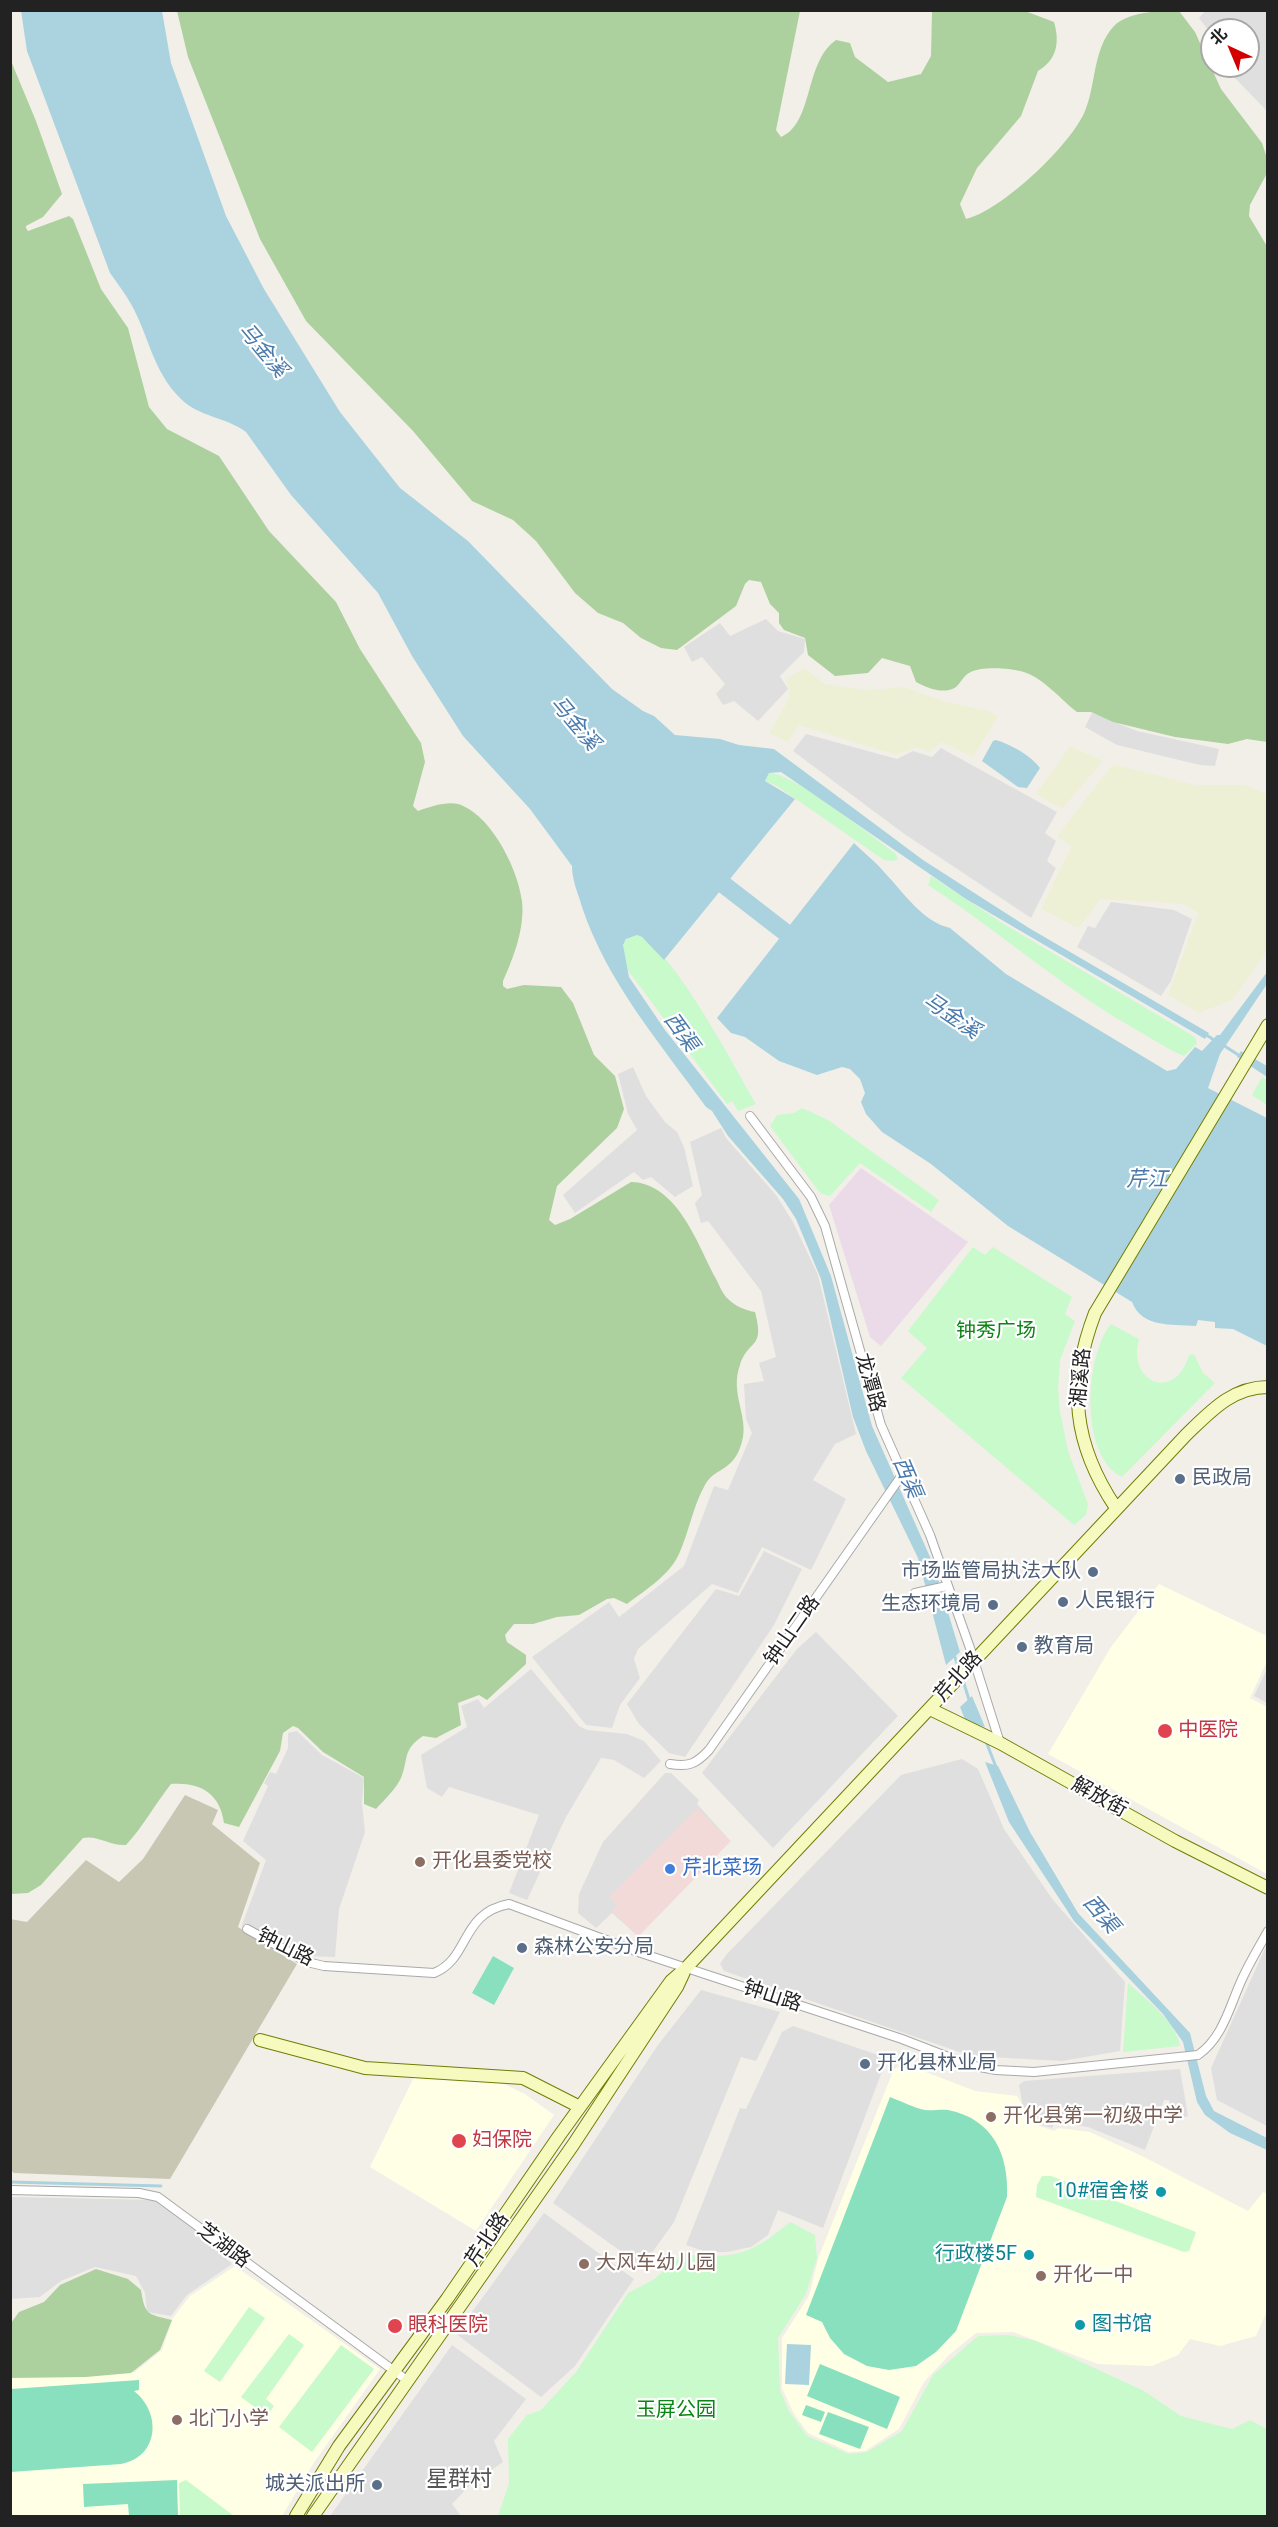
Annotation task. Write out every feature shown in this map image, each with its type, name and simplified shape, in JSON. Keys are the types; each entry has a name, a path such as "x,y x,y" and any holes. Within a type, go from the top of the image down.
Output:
{"main road":[{"name":"湘溪路","path":"1116,1508 1092,1468 1079,1423 1077,1395 1086,1337 1095,1313 1268,1025"},
{"name":"芹北路","path":"296,2517 339,2446 447,2299 659,1995 930,1709 1116,1508 1201,1421 1238,1392 1268,1387"},
{"name":"解放街","path":"930,1709 1000,1743 1175,1841 1268,1888"},
{"name":"芹北路","path":"313,2517 573,2145 677,1987 686,1968"},
{"path":"260,2040 365,2068 523,2078 580,2107"},
{"path":"559,2136 573,2145"}],"street":[{"name":"龙潭路","path":"750,1116 811,1197 825,1226 881,1425 930,1535 974,1660 1000,1743"},
{"name":"钟山二路","path":"670,1764 687,1767 698,1761 709,1750 902,1475"},
{"path":"915,1593 947,1586"},
{"name":"钟山路","path":"247,1929 307,1962 324,1966 434,1973 453,1958 476,1921 492,1907 509,1904 686,1968 902,2039 969,2065 996,2070 1034,2072 1198,2055 1210,2045 1219,2031 1242,1979 1268,1931"},
{"name":"芝湖路","path":"10,2190 139,2193 158,2197 408,2381"}],"shaded area":[{"path":"1205,11 1267,11 1267,111 1235,78 1260,78 1260,18 1199,18"},
{"path":"766,619 778,631 805,639 804,652 780,676 788,689 758,721 734,701 723,705 716,694 725,684 702,657 692,662 684,647 720,623 730,636"},
{"path":"803,668 825,684 868,690 904,687 943,701 989,711 998,717 973,757 941,742 930,752 917,747 896,755 799,725 787,742 769,733 790,697 786,679"},
{"path":"1092,713 1137,731 1219,749 1215,766 1200,765 1117,745 1085,727"},
{"path":"806,734 897,759 913,751 932,757 941,748 1057,812 1045,833 1056,841 1047,861 1056,868 1031,918 903,833 793,751"},
{"path":"1070,746 1103,761 1062,809 1036,794"},
{"path":"1113,764 1196,785 1245,785 1267,794 1267,951 1232,1000 1199,1013 1168,995 1198,913 1183,904 1101,899 1078,928 1041,909 1071,847 1057,836"},
{"path":"1111,902 1174,910 1192,919 1171,981 1161,996 1077,947 1088,926 1095,928"},
{"path":"633,1067 646,1096 665,1122 677,1132 684,1147 693,1186 675,1197 651,1177 643,1180 634,1172 575,1213 563,1195 637,1130 628,1114 618,1074"},
{"path":"721,1128 726,1138 776,1195 793,1222 818,1275 856,1434 835,1444 813,1480 846,1499 811,1570 762,1547 738,1593 712,1584 638,1649 634,1659 640,1678 620,1705 612,1728 586,1725 532,1657 609,1602 619,1617 684,1566 714,1486 728,1490 752,1433 746,1419 744,1384 764,1381 759,1363 776,1357 761,1291 708,1221 701,1223 695,1203 702,1195 690,1142"},
{"path":"861,1168 968,1242 881,1346 870,1337 829,1205"},
{"path":"764,1551 802,1569 774,1625 685,1757 669,1753 639,1724 627,1704 716,1589 739,1596"},
{"name":"中医院","path":"1159,1584 1267,1636 1267,1661 1250,1698 1267,1707 1267,1874 1048,1754 1111,1647"},
{"path":"816,1632 898,1716 773,1848 702,1773 797,1649"},
{"path":"531,1669 579,1726 587,1730 627,1734 644,1741 661,1761 644,1778 614,1760 601,1758 566,1817 527,1900 509,1893 539,1815 449,1787 442,1797 427,1788 421,1755 467,1727 461,1706 478,1699 484,1708"},
{"path":"1267,1669 1267,1703 1254,1696"},
{"path":"297,1731 322,1755 364,1778 362,1803 365,1832 339,1909 335,1957 308,1956 242,1925 266,1860 243,1841 268,1786 264,1783 270,1772 276,1774 288,1748 288,1733"},
{"path":"962,1759 978,1769 1004,1829 1053,1900 1125,1982 1120,2051 1062,2061 971,2056 724,1971 720,1964 726,1955 901,1775"},
{"path":"665,1773 671,1773 699,1800 697,1804 726,1836 637,1935 612,1913 596,1928 578,1913 579,1894 603,1842"},
{"path":"185,1795 218,1810 212,1824 260,1863 238,1927 297,1964 170,2179 14,2173 11,2170 10,1919 27,1922 86,1860 119,1882 143,1859"},
{"name":"芹北菜场","path":"697,1808 731,1841 638,1937 612,1911 617,1905 609,1897"},
{"path":"1267,1944 1268,2126 1217,2100 1211,2068"},
{"path":"701,1990 780,2012 756,2061 741,2057 674,2222 646,2261 639,2264 553,2203 658,2045"},
{"path":"793,2026 887,2058 823,2228 778,2210 768,2235 751,2247 727,2252 706,2252 686,2245 740,2108 746,2109 782,2032"},
{"name":"开化一中","path":"905,2064 975,2091 1017,2096 1033,2124 1054,2131 1058,2128 1090,2132 1248,2211 1263,2192 1267,2194 1267,2311 1256,2336 1220,2346 1190,2339 1178,2355 1152,2366 1098,2364 1013,2332 976,2333 949,2355 924,2382 899,2429 865,2451 849,2452 808,2433 794,2414 782,2388 782,2338 809,2296 819,2256 894,2069"},
{"path":"1180,2069 1188,2116 1173,2120 1169,2100 1164,2100 1145,2150 1088,2127 1055,2122 1052,2128 1038,2124 1023,2107 1019,2085 1024,2081"},
{"name":"妇保院","path":"415,2075 497,2081 525,2094 554,2115 476,2231 370,2167"},
{"path":"11,2197 154,2200 187,2222 232,2264 187,2295 171,2316 147,2312 145,2293 136,2276 95,2267 61,2281 40,2297 11,2299"},
{"path":"544,2213 634,2279 575,2366 541,2397 456,2334"},
{"name":"北门小学","path":"235,2266 380,2369 313,2464 282,2516 11,2516 10,2377 135,2372 162,2350 173,2318 190,2296"},
{"path":"452,2345 526,2399 494,2441 503,2462 471,2484 452,2504 461,2516 330,2516"}],"green space":[{"path":"177,11 800,11 776,130 781,137 792,130 799,119 819,62 836,40 850,43 855,57 888,82 921,74 931,56 932,11 1025,11 1054,22 1057,43 1049,62 1038,71 1021,116 977,168 960,204 966,219 997,204 1015,190 1033,175 1065,141 1085,111 1098,56 1107,35 1114,26 1136,15 1179,11 1195,32 1200,43 1200,78 1216,78 1221,89 1262,143 1267,158 1266,175 1250,205 1249,216 1268,248 1267,742 1247,739 1228,744 1175,737 1113,722 1091,712 1077,712 1035,677 1015,670 980,669 965,676 956,687 946,690 936,690 916,682 910,666 882,658 868,673 835,676 808,655 805,638 784,630 779,623 779,613 770,604 761,582 749,580 736,606 677,650 661,648 641,638 623,623 598,613 575,593 536,541 513,520 472,501 413,431 306,321 260,239 188,57"},
{"path":"11,61 36,121 62,194 43,217 26,228 28,231 69,216 73,219 101,289 128,328 149,407 167,429 219,456 269,531 336,602 360,649 421,743 425,762 413,806 418,811 443,804 458,804 481,819 501,844 515,874 522,901 522,921 518,942 503,986 507,989 524,985 561,987 573,1003 594,1055 615,1076 624,1109 617,1128 557,1186 549,1220 555,1225 570,1219 631,1182 647,1185 661,1192 684,1217 725,1296 743,1309 755,1312 758,1333 737,1375 744,1428 740,1449 731,1463 709,1479 705,1485 675,1562 656,1582 627,1604 614,1598 607,1599 579,1615 557,1617 533,1624 514,1624 505,1635 507,1642 526,1655 526,1664 487,1700 479,1695 458,1703 461,1725 436,1738 423,1736 416,1741 409,1750 399,1782 376,1809 364,1804 364,1777 323,1752 293,1726 283,1733 280,1751 239,1827 224,1823 218,1804 207,1792 191,1785 171,1784 126,1845 83,1838 41,1885 28,1893 11,1894"},
{"path":"769,773 780,775 812,793 895,853 898,859 884,860 777,786 765,781"},
{"path":"931,876 1007,926 1195,1037 1197,1043 1184,1056 1108,1013 928,885"},
{"path":"637,935 652,944 685,984 756,1104 738,1111 732,1101 727,1104 627,969 623,953 624,943"},
{"path":"1262,1077 1267,1080 1267,1105 1252,1095"},
{"path":"802,1108 828,1120 939,1200 931,1212 860,1163 830,1196 820,1193 770,1126 777,1115 794,1113"},
{"name":"钟秀广场","path":"973,1247 985,1255 993,1247 1072,1297 1065,1314 1075,1321 1060,1360 1058,1387 1060,1412 1068,1451 1088,1504 1086,1515 1074,1525 901,1378 927,1348 908,1331"},
{"path":"1111,1324 1139,1339 1137,1355 1140,1367 1146,1376 1155,1381 1164,1382 1174,1379 1183,1370 1189,1355 1194,1354 1203,1373 1215,1383 1122,1477 1108,1466 1098,1449 1091,1404 1096,1358 1102,1339"},
{"path":"493,1956 514,1968 494,2005 472,1993"},
{"path":"1128,1983 1166,2019 1173,2028 1180,2046 1123,2052"},
{"path":"890,2097 925,2110 948,2110 977,2122 996,2142 1001,2154 1005,2167 1007,2197 956,2331 936,2352 916,2366 889,2370 867,2366 844,2354 830,2338 822,2322 806,2315"},
{"path":"1042,2176 1051,2176 1196,2232 1189,2251 1184,2252 1036,2197 1037,2185"},
{"name":"玉屏公园","path":"790,2222 815,2235 817,2258 806,2294 778,2338 780,2390 789,2411 807,2436 849,2454 867,2452 902,2431 933,2375 978,2336 1008,2335 1036,2341 1144,2391 1181,2416 1232,2429 1250,2420 1267,2429 1267,2516 498,2516 509,2483 508,2439 527,2415 541,2410 576,2372 628,2293 653,2280 683,2254 716,2256 741,2253 763,2242"},
{"path":"96,2269 128,2279 141,2290 144,2305 149,2312 172,2320 160,2350 131,2373 86,2377 11,2378 11,2323 19,2312 44,2302 60,2285"},
{"path":"249,2307 265,2318 220,2382 204,2371"},
{"path":"289,2334 304,2345 266,2399 274,2406 267,2416 241,2397"},
{"path":"341,2345 374,2369 312,2452 279,2427"},
{"path":"820,2364 900,2397 887,2429 807,2396"},
{"path":"139,2380 139,2390 134,2391 149,2411 152,2433 143,2453 134,2460 121,2464 11,2472 11,2389"},
{"path":"806,2405 825,2412 821,2422 802,2415"},
{"path":"828,2412 869,2427 860,2449 819,2434"},
{"path":"177,2480 178,2516 129,2516 128,2504 84,2507 83,2484"},
{"path":"186,2480 234,2516 180,2516 179,2483"}],"water":[{"path":"21,11 162,11 171,63 226,216 264,289 340,412 400,488 468,541 612,689 654,716 675,735 720,739 739,745 774,749 923,860 1029,928 1209,1033 1205,1039 966,899 781,772 769,773 765,781 795,799 664,960 642,937 637,935 626,939 623,945 629,977 665,1030 799,1199 831,1276 872,1426 934,1566 960,1652 946,1665 918,1558 866,1451 853,1417 821,1279 796,1219 783,1199 728,1136 712,1111 706,1107 636,1011 605,961 593,935 582,907 572,866 530,809 463,736 412,656 378,593 291,495 246,432 188,405 164,377 131,304 110,273 27,51"},
{"path":"996,740 1020,751 1040,768 1027,788 1018,787 982,761 993,741"},
{"name":"芹江","path":"854,843 931,920 950,928 1006,974 1167,1071 1176,1069 1195,1047 1202,1051 1217,1035 1220,1035 1267,972 1267,984 1220,1054 1208,1088 1267,1118 1267,1346 1233,1329 1215,1328 1215,1322 1198,1320 1196,1326 1167,1324 1158,1323 1143,1316 1132,1302 1008,1226 931,1164 882,1132 866,1114 861,1102 865,1093 860,1079 850,1069 842,1067 817,1075 779,1061 745,1037 731,1033 717,1018"},
{"path":"1241,1051 1267,1066 1267,1077 1237,1057"},
{"path":"972,1696 985,1727 966,1722 960,1707"},
{"path":"985,1762 998,1766 1030,1832 1078,1913 1190,2033 1206,2096 1214,2111 1267,2138 1267,2150 1230,2133 1205,2115 1197,2102 1183,2042 1163,2014 1074,1921 1009,1822"},
{"path":"787,2344 811,2345 809,2385 785,2384"}],"waterway":[{"name":"马金溪","path":"706,871 803,946"},
{"path":"1205,1034 1217,1042"},
{"path":"1223,1045 1240,1056"},
{"name":"西渠","path":"954,1655 960,1671"},
{"name":"西渠","path":"962,1677 970,1703"},
{"name":"西渠","path":"985,1739 996,1767"},
{"path":"10,2182 161,2186"}],"place":[{"name":"民政局","path":"1180,1479"},
{"name":"市场监管局执法大队","path":"1093,1572"},
{"name":"人民银行","path":"1063,1602"},
{"name":"生态环境局","path":"993,1605"},
{"name":"教育局","path":"1022,1647"},
{"name":"中医院","path":"1165,1731"},
{"name":"开化县委党校","path":"420,1862"},
{"name":"芹北菜场","path":"670,1869"},
{"name":"森林公安分局","path":"522,1948"},
{"name":"开化县林业局","path":"865,2064"},
{"name":"开化县第一初级中学","path":"991,2117"},
{"name":"妇保院","path":"459,2141"},
{"name":"10#宿舍楼","path":"1161,2192"},
{"name":"行政楼5F","path":"1029,2255"},
{"name":"大风车幼儿园","path":"584,2264"},
{"name":"开化一中","path":"1041,2276"},
{"name":"图书馆","path":"1080,2325"},
{"name":"眼科医院","path":"395,2326"},
{"name":"北门小学","path":"177,2420"},
{"name":"城关派出所","path":"377,2485"}],"district":[{"name":"星群村","path":"459,2480"}]}
